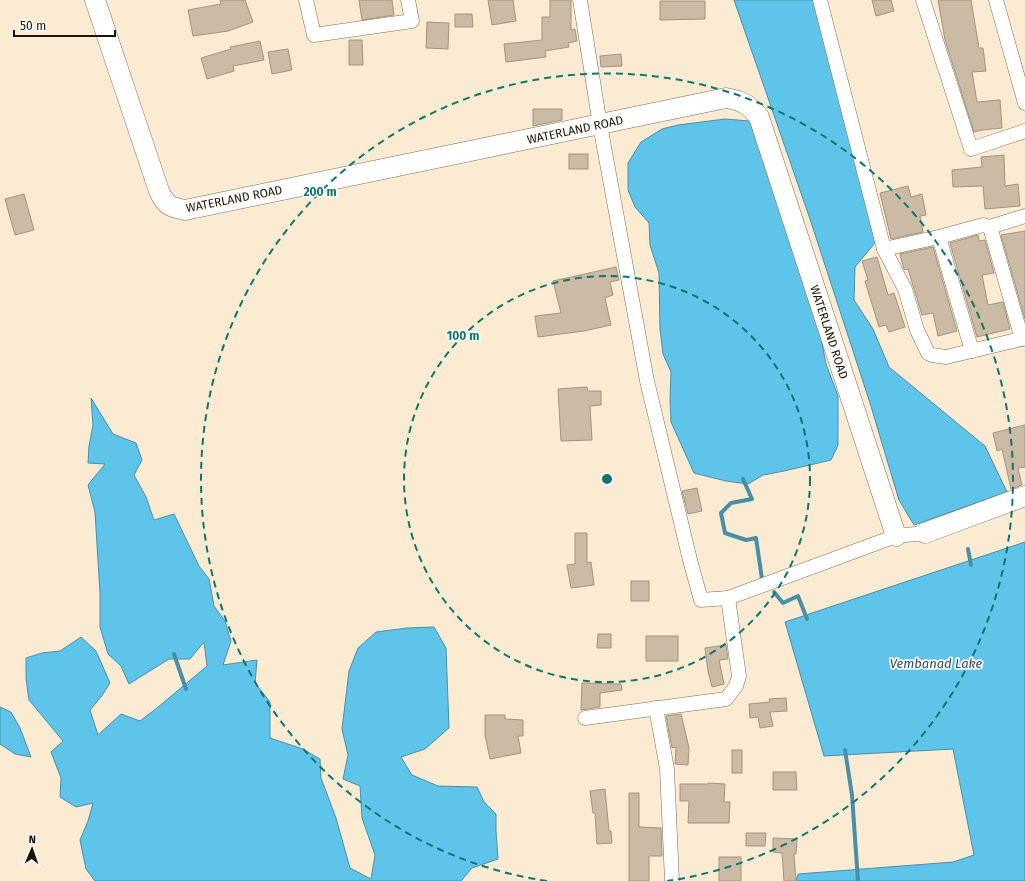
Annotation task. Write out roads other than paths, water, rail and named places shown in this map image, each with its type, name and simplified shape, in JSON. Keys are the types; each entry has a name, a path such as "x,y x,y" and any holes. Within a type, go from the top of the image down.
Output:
{"main road":[{"name":"WATERLAND ROAD","path":"95,0 159,191 164,202 172,208 185,210 726,98 742,101 752,108 759,117 896,536"},
{"path":"925,534 1025,496"}],"street":[{"path":"306,0 314,34 412,21 408,0"},
{"path":"580,0 600,125 647,381 701,600 728,598 896,536 925,534"},
{"path":"820,0 884,248 905,289 917,330 928,353 932,355 946,357 1023,338 990,227"},
{"path":"923,0 971,149 1025,131"},
{"path":"996,0 1025,103"},
{"path":"884,248 983,226 990,227 1025,216"},
{"path":"939,237 972,351"},
{"path":"585,718 726,699 736,686 739,676 728,598"},
{"path":"656,708 666,769 672,881"}],"water":[{"path":"734,0 825,0 879,238 855,267 854,300 873,329 889,367 985,446 1007,492 914,525 899,500 870,403 810,219"},
{"path":"725,119 750,121 815,307 826,364 838,396 838,445 831,460 763,475 748,484 726,481 694,473 671,422 671,372 663,354 660,329 659,273 650,245 649,223 635,207 628,190 628,163 641,142 662,129 678,125"},
{"path":"91,398 113,434 136,443 142,460 134,475 146,497 154,520 174,514 199,566 209,579 214,606 225,621 231,641 223,665 257,660 255,683 270,702 270,738 303,749 320,759 321,778 336,818 350,868 371,879 375,855 362,818 360,786 343,779 348,755 342,729 349,671 358,648 376,632 407,628 434,627 446,648 449,728 425,749 401,757 412,775 438,786 477,787 484,802 496,814 498,859 472,868 461,881 95,881 86,869 80,840 88,821 93,803 76,807 60,797 61,778 51,752 63,741 29,700 26,679 26,658 42,653 60,651 81,637 96,651 110,683 90,710 98,735 121,714 140,721 207,666 204,642 190,659 169,659 129,684 121,666 108,654 100,627 100,593 95,512 88,485 105,464 88,463 89,446 93,425"},
{"name":"Vembanad Lake","path":"1025,542 1025,881 796,881 798,874 953,862 974,855 953,749 824,756 785,622"},
{"path":"0,707 11,712 20,728 31,757 15,754 0,744"}],"waterway":[{"path":"743,479 752,499 731,503 721,513 725,533 746,540 756,538 762,579"},
{"path":"968,549 971,565"},
{"path":"774,592 783,603 798,596 807,619"},
{"path":"174,654 186,689"},
{"path":"845,750 852,795 858,881"}]}
